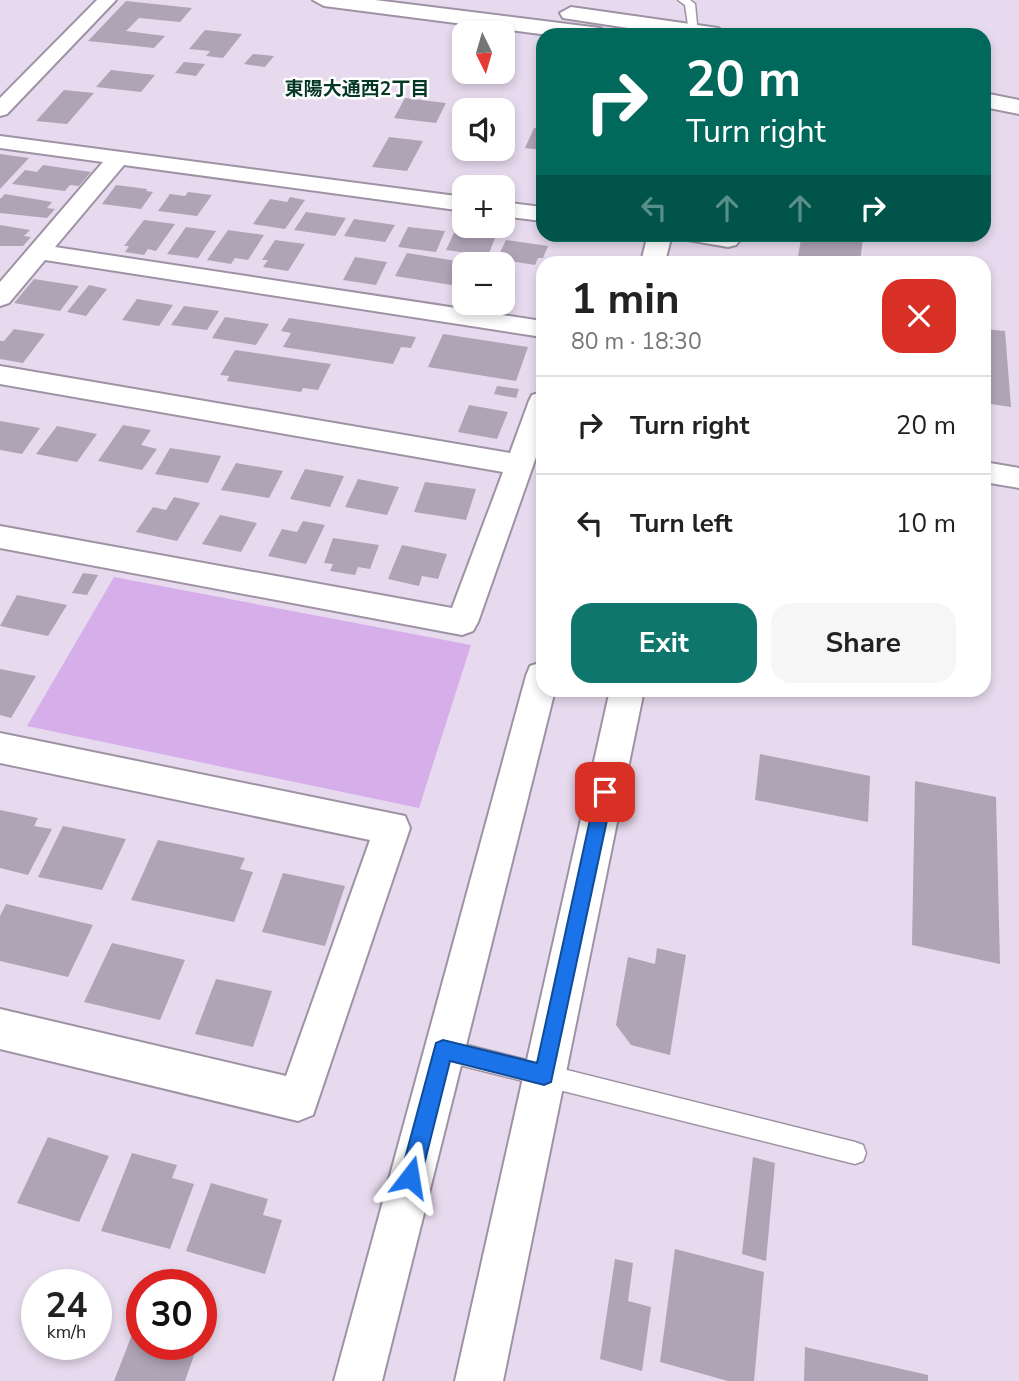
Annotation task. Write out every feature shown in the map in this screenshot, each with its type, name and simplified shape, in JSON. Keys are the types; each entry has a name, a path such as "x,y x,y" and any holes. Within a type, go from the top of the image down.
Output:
{"highway":[{"path":"324,0 545,28"},
{"path":"468,0 666,28"},
{"path":"991,81 1019,86"},
{"path":"991,101 1019,107"}],"street":[{"path":"0,110 107,0"},
{"path":"0,142 452,202"},
{"path":"0,298 119,157"},
{"path":"515,211 536,213"},
{"path":"40,252 536,328"},
{"path":"0,375 520,465"},
{"path":"0,537 462,622 536,418"},
{"path":"991,473 1019,478"},
{"path":"358,1381 536,697"},
{"path":"480,1381 625,697"},
{"path":"0,748 392,828 298,1100 0,1029"}],"lane":[{"path":"683,0 690,4 693,28"},
{"path":"443,1050 855,1153"}],"shaded area":[{"path":"114,577 471,645 419,808 27,726"}],"building":[{"path":"126,1 192,8 180,22 139,18 126,31 165,36 154,48 88,41"},
{"path":"205,30 242,34 223,58 206,56 210,51 189,49"},
{"path":"253,54 274,56 265,67 244,64"},
{"path":"184,62 205,64 196,76 175,73"},
{"path":"111,70 155,75 141,92 96,87"},
{"path":"64,90 94,93 67,124 36,121"},
{"path":"405,98 446,103 436,123 394,118"},
{"path":"534,128 536,128 536,149 525,148"},
{"path":"389,137 423,141 407,171 372,167"},
{"path":"0,154 29,158 0,189"},
{"path":"43,165 91,172 79,186 70,185 65,191 12,184 25,170 37,172"},
{"path":"116,185 153,192 141,209 102,204"},
{"path":"188,192 212,195 197,216 158,211 170,194 185,196"},
{"path":"5,194 52,202 47,208 55,209 47,218 0,213 0,199"},
{"path":"290,197 305,200 285,229 253,224 270,199 287,202"},
{"path":"306,212 346,218 335,236 294,230"},
{"path":"354,219 395,225 385,242 344,236"},
{"path":"144,220 175,224 156,251 148,249 144,255 125,252 129,246 124,246"},
{"path":"0,225 30,230 24,236 31,237 23,246 0,246"},
{"path":"186,227 216,231 198,258 167,254"},
{"path":"408,227 445,231 436,252 398,247"},
{"path":"228,230 264,235 248,260 235,258 231,264 207,260"},
{"path":"452,237 495,238 490,252 446,250"},
{"path":"275,240 305,244 288,271 263,267 268,260 262,260"},
{"path":"506,240 548,246 544,256 536,256 535,265 515,262 515,252 500,252"},
{"path":"801,242 862,242 861,256 798,256"},
{"path":"407,253 452,260 452,285 395,276"},
{"path":"355,257 387,262 376,285 343,280"},
{"path":"34,279 79,286 60,311 14,303"},
{"path":"89,285 107,289 86,316 67,312"},
{"path":"137,299 173,305 159,326 122,320"},
{"path":"184,306 219,311 207,330 171,325"},
{"path":"225,317 269,324 256,345 212,338"},
{"path":"289,318 416,337 411,348 401,347 393,364 283,347 291,333 281,331"},
{"path":"14,329 45,334 23,363 0,359 0,341 4,341"},
{"path":"991,330 1005,331 1011,407 991,404"},
{"path":"443,334 528,347 516,381 428,367"},
{"path":"235,350 331,364 318,390 303,388 301,392 227,381 229,376 220,375"},
{"path":"497,386 519,389 516,398 494,394"},
{"path":"469,405 508,412 497,439 458,432"},
{"path":"0,421 40,428 22,454 0,450"},
{"path":"123,425 151,430 141,445 157,449 142,470 98,461"},
{"path":"57,426 97,434 77,462 36,454"},
{"path":"170,448 221,456 208,483 155,474"},
{"path":"236,463 283,471 269,498 221,490"},
{"path":"305,469 344,476 330,507 290,499"},
{"path":"358,479 399,487 387,515 345,507"},
{"path":"425,482 476,489 466,520 414,512"},
{"path":"174,497 200,503 177,541 136,532 153,507 166,510"},
{"path":"220,515 257,523 241,552 202,544"},
{"path":"303,521 325,525 306,564 268,556 282,529 297,532"},
{"path":"333,538 379,545 370,569 358,567 355,575 330,571 333,564 324,563"},
{"path":"402,545 447,554 438,579 422,576 419,586 388,579"},
{"path":"83,573 98,575 87,595 72,593"},
{"path":"17,595 67,605 48,636 0,626"},
{"path":"0,669 36,676 11,718 0,715"},
{"path":"760,754 870,776 868,822 755,800"},
{"path":"915,781 996,797 1000,964 912,945"},
{"path":"0,810 38,818 34,826 52,829 28,875 0,868"},
{"path":"63,826 126,839 102,890 38,877"},
{"path":"158,840 245,858 240,869 253,872 234,922 131,900"},
{"path":"283,873 345,886 325,946 262,932"},
{"path":"6,904 93,925 68,977 0,961 0,916"},
{"path":"112,943 185,960 160,1020 84,1002"},
{"path":"657,948 686,955 670,1055 631,1045 616,1025 628,957 655,964"},
{"path":"216,979 272,991 253,1047 195,1034"},
{"path":"48,1137 109,1156 79,1222 17,1203"},
{"path":"132,1153 177,1165 172,1178 194,1184 170,1249 101,1231"},
{"path":"753,1157 775,1163 766,1261 742,1254"},
{"path":"211,1183 268,1199 263,1215 282,1220 265,1274 186,1251"},
{"path":"675,1249 764,1272 754,1381 728,1381 660,1362"},
{"path":"615,1259 633,1263 628,1301 651,1307 642,1371 600,1359"},
{"path":"805,1347 928,1375 928,1381 804,1381"},
{"path":"126,1350 126,1360 192,1360 185,1381 114,1381"}],"district":[{"name":"東陽大通西2丁目","path":"357,88"}],"route":[{"path":"410,1177 443,1050 544,1075 605,792"}]}
